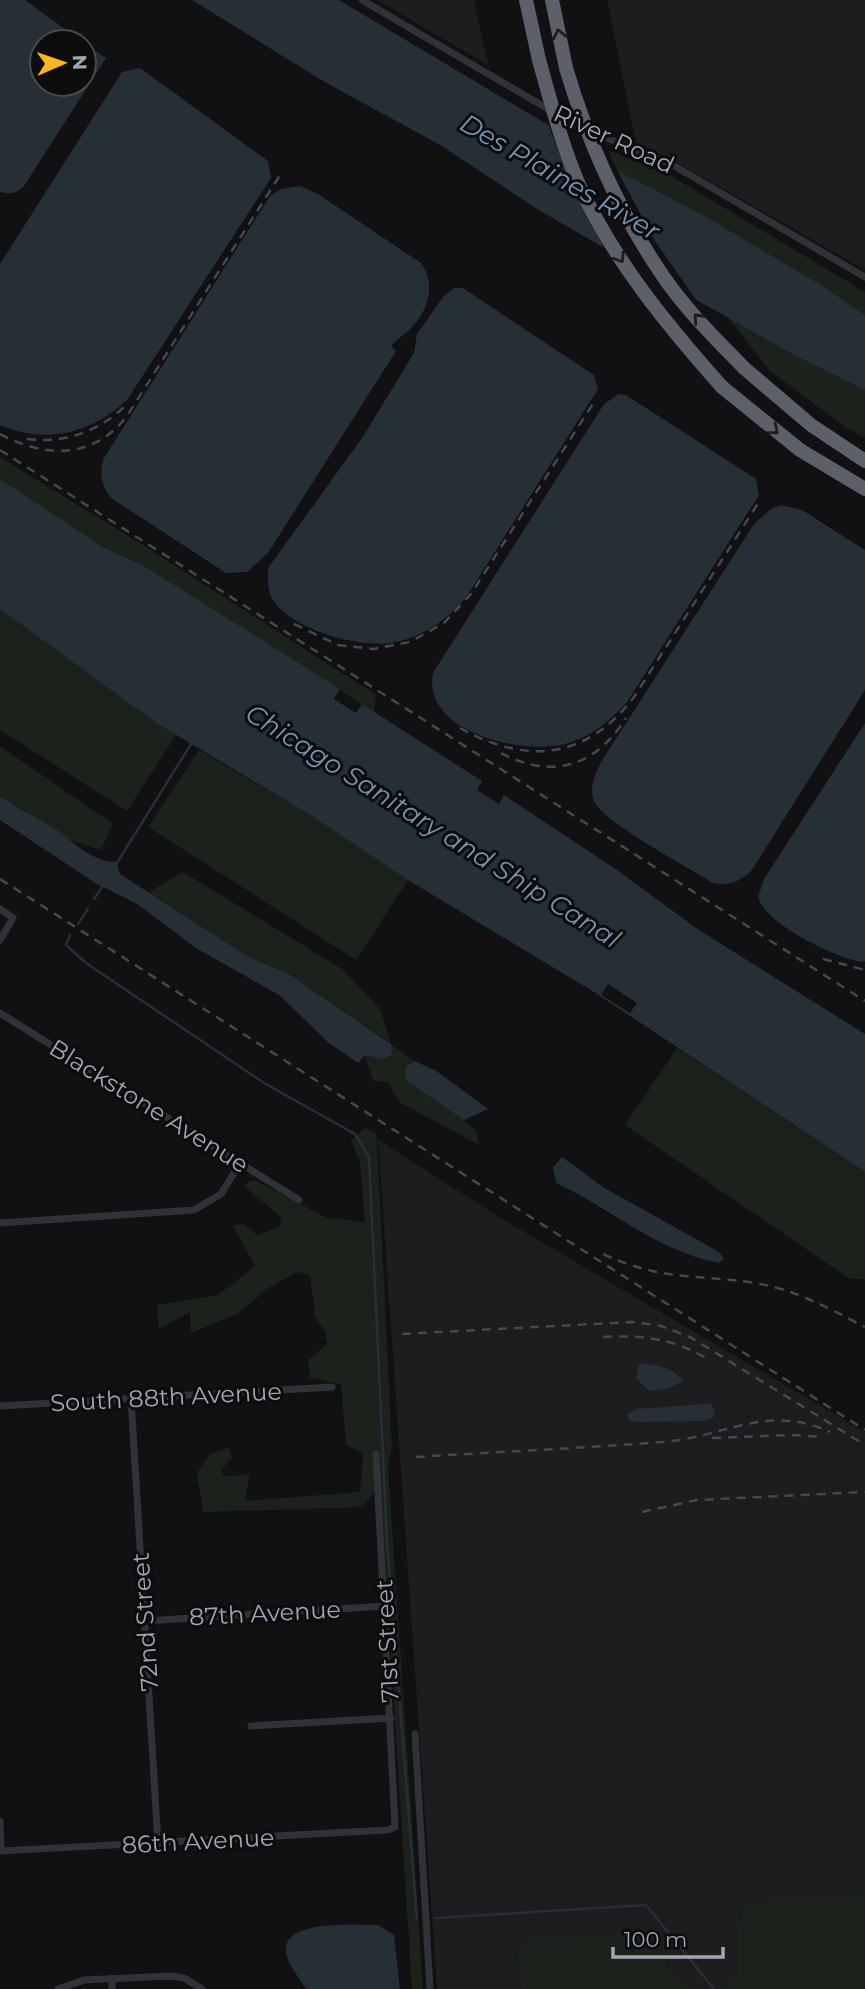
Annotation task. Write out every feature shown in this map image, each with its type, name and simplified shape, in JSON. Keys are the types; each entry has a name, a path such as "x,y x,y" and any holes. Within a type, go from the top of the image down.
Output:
{"highway":[{"path":"526,0 539,60 560,133 580,186 638,286 722,387 800,450 865,489"},
{"path":"552,0 566,68 595,154 663,277 744,369 811,425 865,461"}],"street":[{"name":"River Road","path":"362,0 577,125 645,156 671,164 865,277"},
{"path":"0,909 13,918 0,940"},
{"name":"Blackstone Avenue","path":"0,1013 299,1200"},
{"path":"0,1223 194,1210 220,1194 240,1163"},
{"name":"South 88th Avenue","path":"0,1406 332,1387"},
{"name":"72nd Street","path":"131,1399 158,1844"},
{"name":"71st Street","path":"376,1454 395,1827"},
{"name":"87th Avenue","path":"145,1620 385,1606"},
{"path":"251,1726 391,1717"},
{"name":"71st Street","path":"415,1734 430,1989"},
{"path":"0,1821 1,1851"},
{"name":"86th Avenue","path":"1,1851 158,1844 395,1827"},
{"path":"58,1989 69,1983 112,1978 177,1976 202,1989"},
{"path":"112,1978 112,1989"}],"shaded area":[{"path":"377,0 474,0 488,65"},
{"path":"607,0 865,0 865,270 671,159 636,143"},
{"path":"608,150 668,174 865,292 865,315 743,239 616,170"},
{"path":"726,315 796,356 865,390 865,438 845,427 771,372"},
{"path":"0,457 143,545 376,695 374,712 144,566 103,547 0,479"},
{"path":"0,609 176,735 127,811 0,730"},
{"path":"0,746 113,824 101,850 64,838 52,827 0,796"},
{"path":"199,750 312,816 408,880 356,960 148,827"},
{"path":"183,872 342,969 380,1009 391,1043 289,974 249,957 149,892"},
{"path":"391,1043 414,1061 406,1067 405,1080 464,1120 477,1132 479,1145 399,1102 388,1082 373,1081 365,1055"},
{"path":"677,1048 865,1172 865,1279 850,1279 625,1125"},
{"path":"365,1128 376,1133 377,1139 392,1447 388,1466 423,1989 412,1989 381,1498 375,1492 362,1507 203,1512 197,1473 209,1455 229,1447 232,1458 222,1469 223,1476 249,1475 246,1501 360,1492 363,1454 346,1444 341,1384 310,1378 308,1360 327,1344 326,1333 315,1317 310,1275 297,1272 270,1287 237,1314 191,1333 190,1312 159,1329 157,1305 218,1295 255,1266 233,1226 244,1224 257,1235 280,1227 281,1217 245,1187 249,1181 257,1181 325,1217 365,1223 360,1162 351,1141"},
{"path":"378,1140 509,1223 865,1432 865,1989 437,1989"},
{"path":"865,1895 865,1989 726,1989 737,1975 737,1933 745,1903"},
{"path":"644,1928 652,1934 673,1979 688,1989 521,1989 518,1949 524,1941 595,1937"}],"water":[{"path":"0,0 25,0 64,28 28,28 28,98 80,98 24,186 10,193 0,192"},
{"name":"Des Plaines River","path":"192,0 339,0 555,129 616,170 703,215 821,285 865,315 865,390 796,356 537,209 442,146 323,81"},
{"path":"98,53 106,58 98,70"},
{"path":"140,68 268,161 271,178 127,400 99,421 68,432 34,434 0,425 0,264 122,72"},
{"path":"300,186 318,194 421,263 429,281 428,299 414,325 391,346 396,351 268,553 247,572 226,573 111,498 103,484 102,463 270,196 281,189"},
{"path":"454,288 463,288 594,375 598,389 467,596 444,619 417,636 382,644 348,640 311,629 282,611 273,600 268,568 362,438 414,353 417,334 443,297"},
{"path":"619,394 626,395 756,479 759,495 627,702 607,722 574,741 546,747 501,742 478,735 458,724 443,711 434,693 433,673 604,404"},
{"name":"Chicago Sanitary and Ship Canal","path":"0,479 103,547 144,566 340,689 334,699 356,713 362,704 482,781 477,790 499,804 504,795 620,872 696,928 865,1034 865,1172 594,992 408,880 312,816 158,724 0,609"},
{"path":"781,505 802,510 865,550 865,690 752,870 734,882 713,883 614,822 595,803 593,782 601,762 754,524 771,509"},
{"path":"865,723 865,961 861,962 819,947 787,929 764,908 758,897 764,879"},
{"path":"0,796 49,825 89,854 116,862 120,874 249,957 289,974 391,1044 392,1055 382,1059 365,1055 358,1063 329,1043 279,995 196,948 137,904 97,884 0,820"},
{"path":"414,1061 435,1070 488,1109 464,1120 405,1080 406,1067"},
{"path":"562,1157 603,1187 719,1252 724,1259 719,1263 674,1249 556,1183 553,1167"},
{"path":"639,1364 664,1367 683,1381 670,1388 649,1391 636,1378"},
{"path":"711,1404 715,1413 713,1418 703,1421 639,1422 630,1421 627,1415 636,1409"},
{"path":"378,1925 394,1935 400,1989 306,1989 288,1960 286,1950 289,1940 309,1928"}],"pier":[{"path":"547,121 614,164 653,238 699,304 607,253 568,176"},
{"path":"608,984 637,1003 630,1013 601,995"}],"waterway":[{"path":"115,866 191,744"},
{"path":"94,899 104,884"},
{"path":"78,924 88,909"},
{"path":"70,935 66,945 86,963 264,1083 355,1134 369,1157 387,1542 417,1919"},
{"path":"435,1918 646,1905 714,1989"}],"railway":[{"path":"0,434 34,448 68,450 99,441 114,430 127,416 280,175"},
{"path":"294,624 338,645 373,649 410,642 444,623 471,594 596,399"},
{"path":"27,439 55,439 82,433 106,421 128,403"},
{"path":"0,450 865,1001"},
{"path":"460,728 508,748 531,751 554,750 596,734 634,697 759,502"},
{"path":"501,753 538,766 571,764 601,748 626,718"},
{"path":"0,879 865,1430"},
{"path":"823,959 865,970"},
{"path":"603,1254 661,1273 734,1280 784,1290 865,1327"},
{"path":"402,1334 632,1322 661,1326 690,1337 865,1445"},
{"path":"603,1337 656,1339 681,1346 706,1358"},
{"path":"416,1457 663,1442 766,1421 807,1424 830,1432"},
{"path":"712,1438 792,1435 824,1437"},
{"path":"642,1512 697,1500 865,1492"}]}
